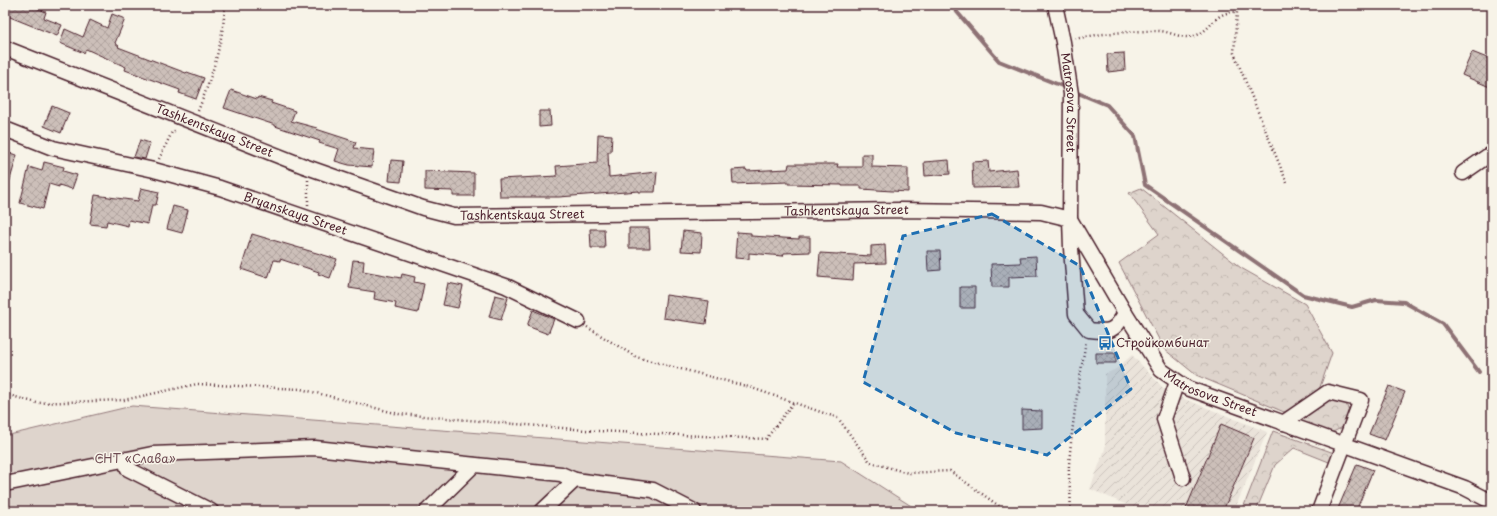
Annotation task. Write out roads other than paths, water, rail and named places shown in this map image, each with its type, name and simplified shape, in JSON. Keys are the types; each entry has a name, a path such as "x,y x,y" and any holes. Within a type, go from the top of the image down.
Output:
{"street":[{"name":"Matrosova Street","path":"1055,5 1063,42 1071,94 1070,219 1125,314 1161,370 1187,388 1465,488 1492,502"},
{"name":"Tashkentskaya Street","path":"5,48 304,166 423,208 454,216 901,210 1040,212 1070,219"},
{"name":"Bryanskaya Street","path":"5,129 53,148 154,170 220,188 506,286 578,321"},
{"path":"1463,173 1492,153"},
{"path":"1070,219 1076,314 1089,330 1105,331 1118,326 1125,314"},
{"path":"1178,382 1164,419 1183,478"},
{"path":"1283,423 1328,392 1361,400 1319,511"},
{"path":"5,484 152,454 315,448 561,474 575,480 653,490 694,511"},
{"path":"124,459 128,469 211,511"},
{"path":"427,511 474,465"},
{"path":"542,511 575,480"}],"waterway":[{"path":"951,5 999,61 1067,88"},
{"path":"1073,91 1107,105 1135,136 1145,185 1303,295 1352,307 1376,300 1404,302 1443,324 1479,372"}],"place":[{"name":"Стройкомбинат","path":"1105,343"}],"park label":[{"name":"СНТ «Слава»","path":"135,459"}]}
